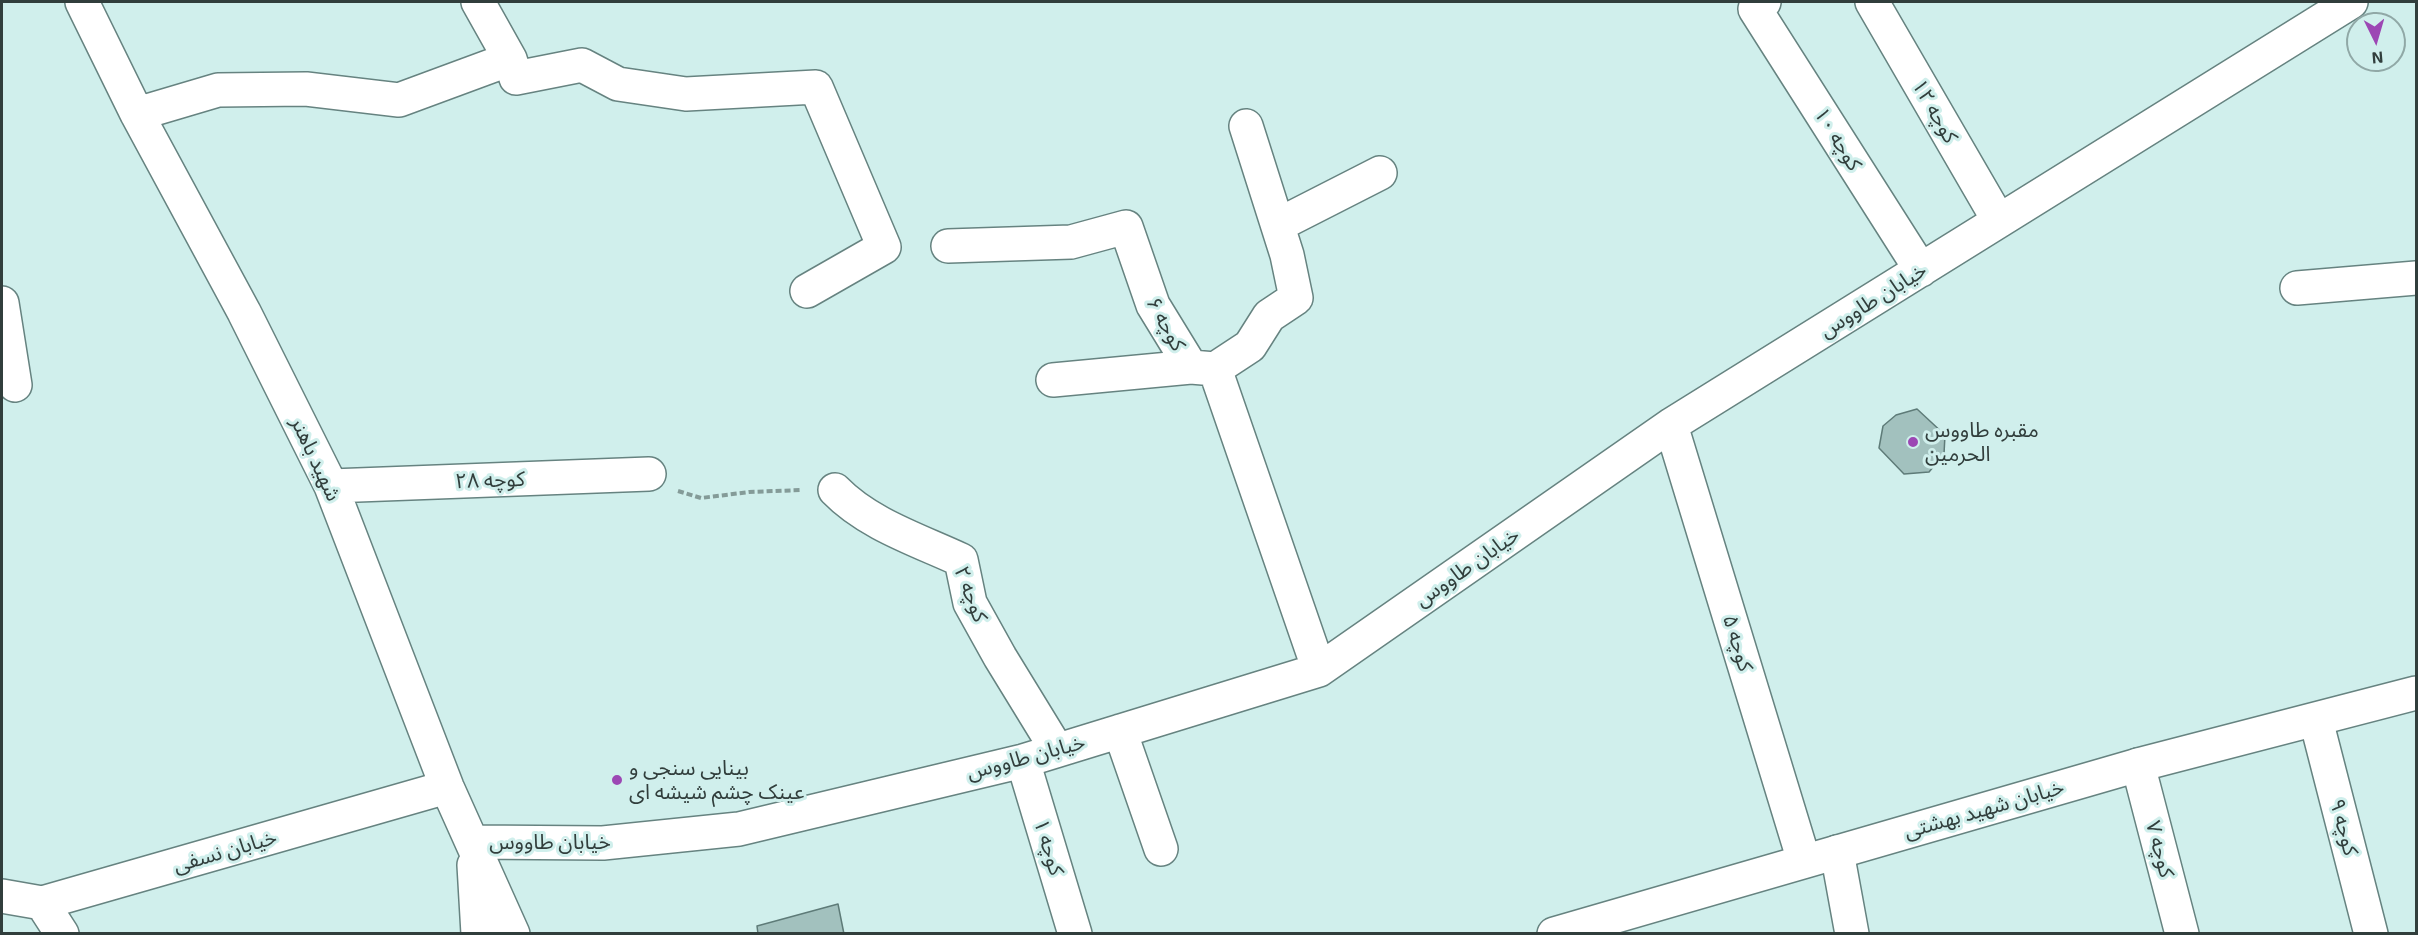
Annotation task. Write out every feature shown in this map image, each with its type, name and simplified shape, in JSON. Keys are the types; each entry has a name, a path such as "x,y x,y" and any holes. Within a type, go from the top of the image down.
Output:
{"street":[{"name":"شهید باهنر","path":"82,2 137,114 244,312 331,486 447,787 513,933"},
{"path":"478,2 510,59 516,78 582,65 618,84 686,94 816,87 884,247 807,291"},
{"name":"کوچه ۱۲","path":"1872,2 1999,220"},
{"name":"خیابان طاووس","path":"472,842 603,843 739,829 1023,760 1319,670 1671,425 2351,2"},
{"name":"کوچه ۱۰","path":"1760,5 1921,270"},
{"path":"137,114 218,90 306,89 399,100 510,59"},
{"path":"1053,380 1203,368 1250,346 1269,316 1296,298 1287,255 1246,126"},
{"path":"1278,225 1380,173"},
{"name":"کوچه ۶","path":"948,246 1071,242 1126,227 1153,305 1203,368 1319,670"},
{"path":"2297,288 2416,279"},
{"path":"2,303 15,385"},
{"name":"کوچه ۵","path":"1671,425 1804,861"},
{"name":"کوچه ۲۸","path":"331,486 650,474"},
{"name":"کوچه ۲","path":"835,490 848,504 877,521 961,560 970,603 1057,750"},
{"name":"خیابان شهید بهشتی","path":"1554,933 2138,765 2416,693"},
{"name":"کوچه ۹","path":"2316,720 2371,933"},
{"path":"1120,731 1161,849"},
{"name":"کوچه ۱","path":"1023,760 1075,933"},
{"name":"کوچه ۷","path":"2138,765 2182,933"},
{"name":"خیابان نسفی","path":"2,896 42,903 447,787"},
{"path":"472,842 478,933"},
{"path":"1837,852 1852,933"},
{"path":"42,903 62,933"}],"path":[{"path":"650,474 665,488 701,498 749,492 835,490"}],"building":[{"name":"مقبره طاووس الحرمین","path":"1917,409 1945,435 1944,454 1929,472 1904,474 1879,448 1883,426 1896,415"},
{"path":"838,904 844,934 758,934 757,926"}],"place":[{"name":"مقبره طاووس الحرمین","path":"1913,442"},
{"name":"بینایی سنجی و عینک چشم شیشه ای","path":"617,780"}]}
